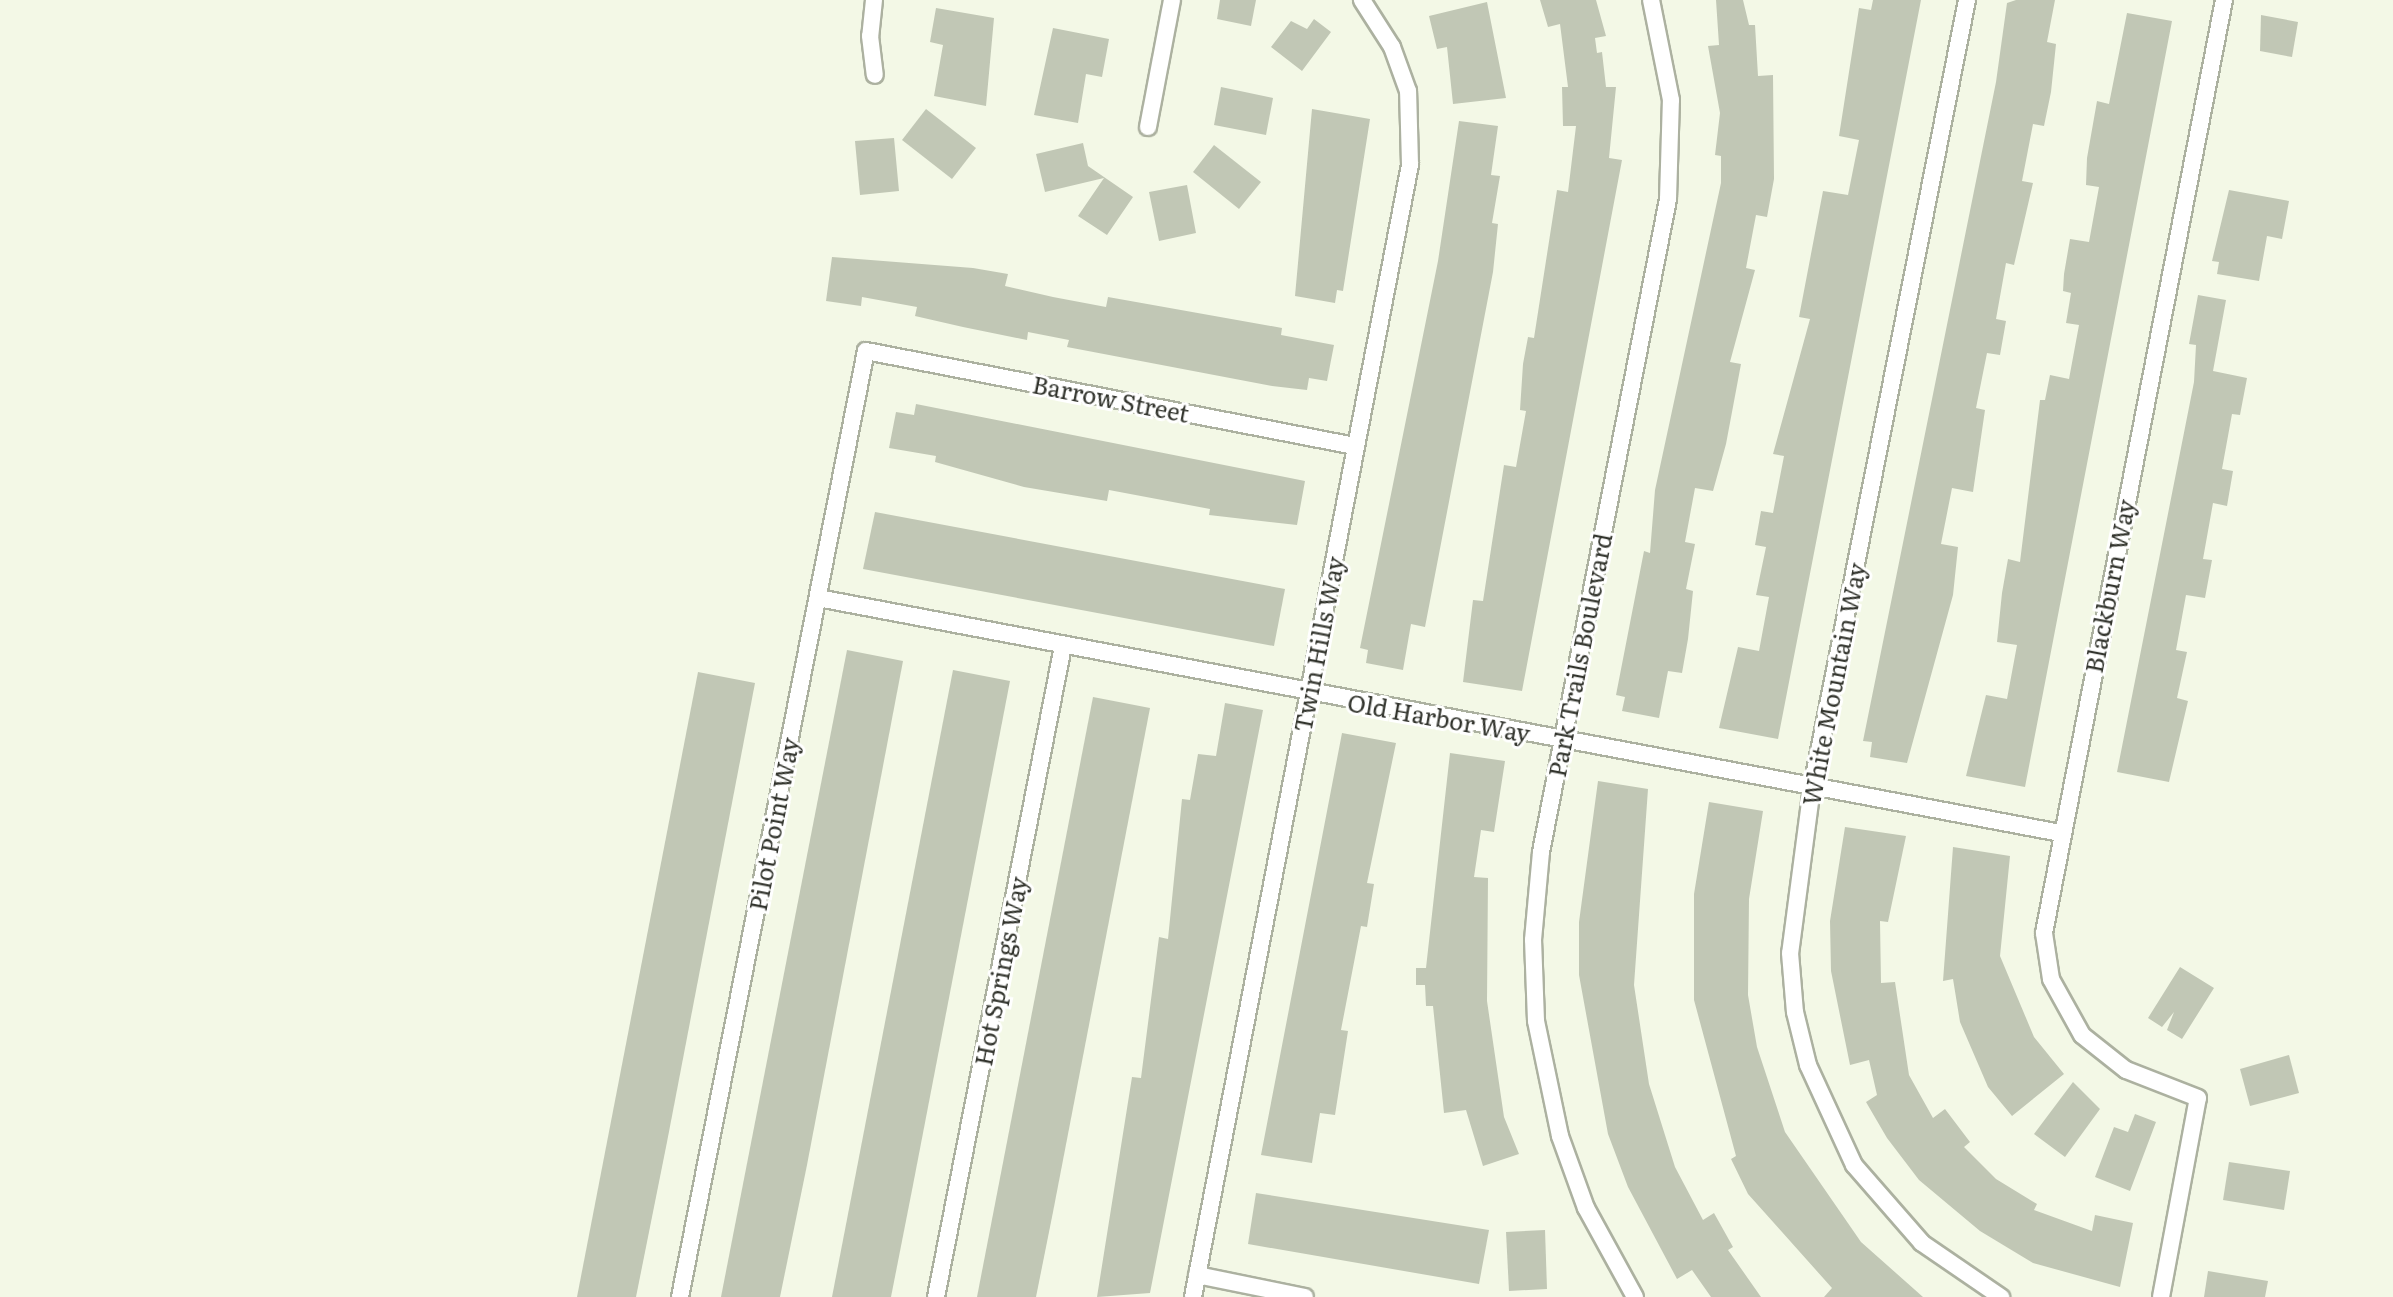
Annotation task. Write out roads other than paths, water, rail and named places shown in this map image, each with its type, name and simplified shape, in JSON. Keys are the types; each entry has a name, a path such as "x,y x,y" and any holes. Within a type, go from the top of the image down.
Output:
{"street":[{"path":"874,0 870,36 875,75"},
{"path":"1148,127 1172,0"},
{"name":"Twin Hills Way","path":"1193,1297 1413,139 1401,66 1362,0"},
{"name":"Park Trails Boulevard","path":"1635,1297 1572,1173 1536,1021 1535,897 1561,739 1671,169 1668,75 1651,0"},
{"name":"White Mountain Way","path":"1967,0 1812,787 1790,953 1795,1012 1817,1090 1854,1165 1887,1208 1922,1243 2001,1297"},
{"name":"Blackburn Way","path":"2161,1297 2198,1098 2110,1060 2082,1035 2059,999 2044,933 2224,0"},
{"name":"Barrow Street","path":"866,351 1355,446"},
{"name":"Pilot Point Way","path":"680,1297 866,351"},
{"name":"Old Harbor Way","path":"818,598 2061,833"},
{"name":"Hot Springs Way","path":"936,1297 1063,646"},
{"path":"1197,1275 1305,1297"}]}
